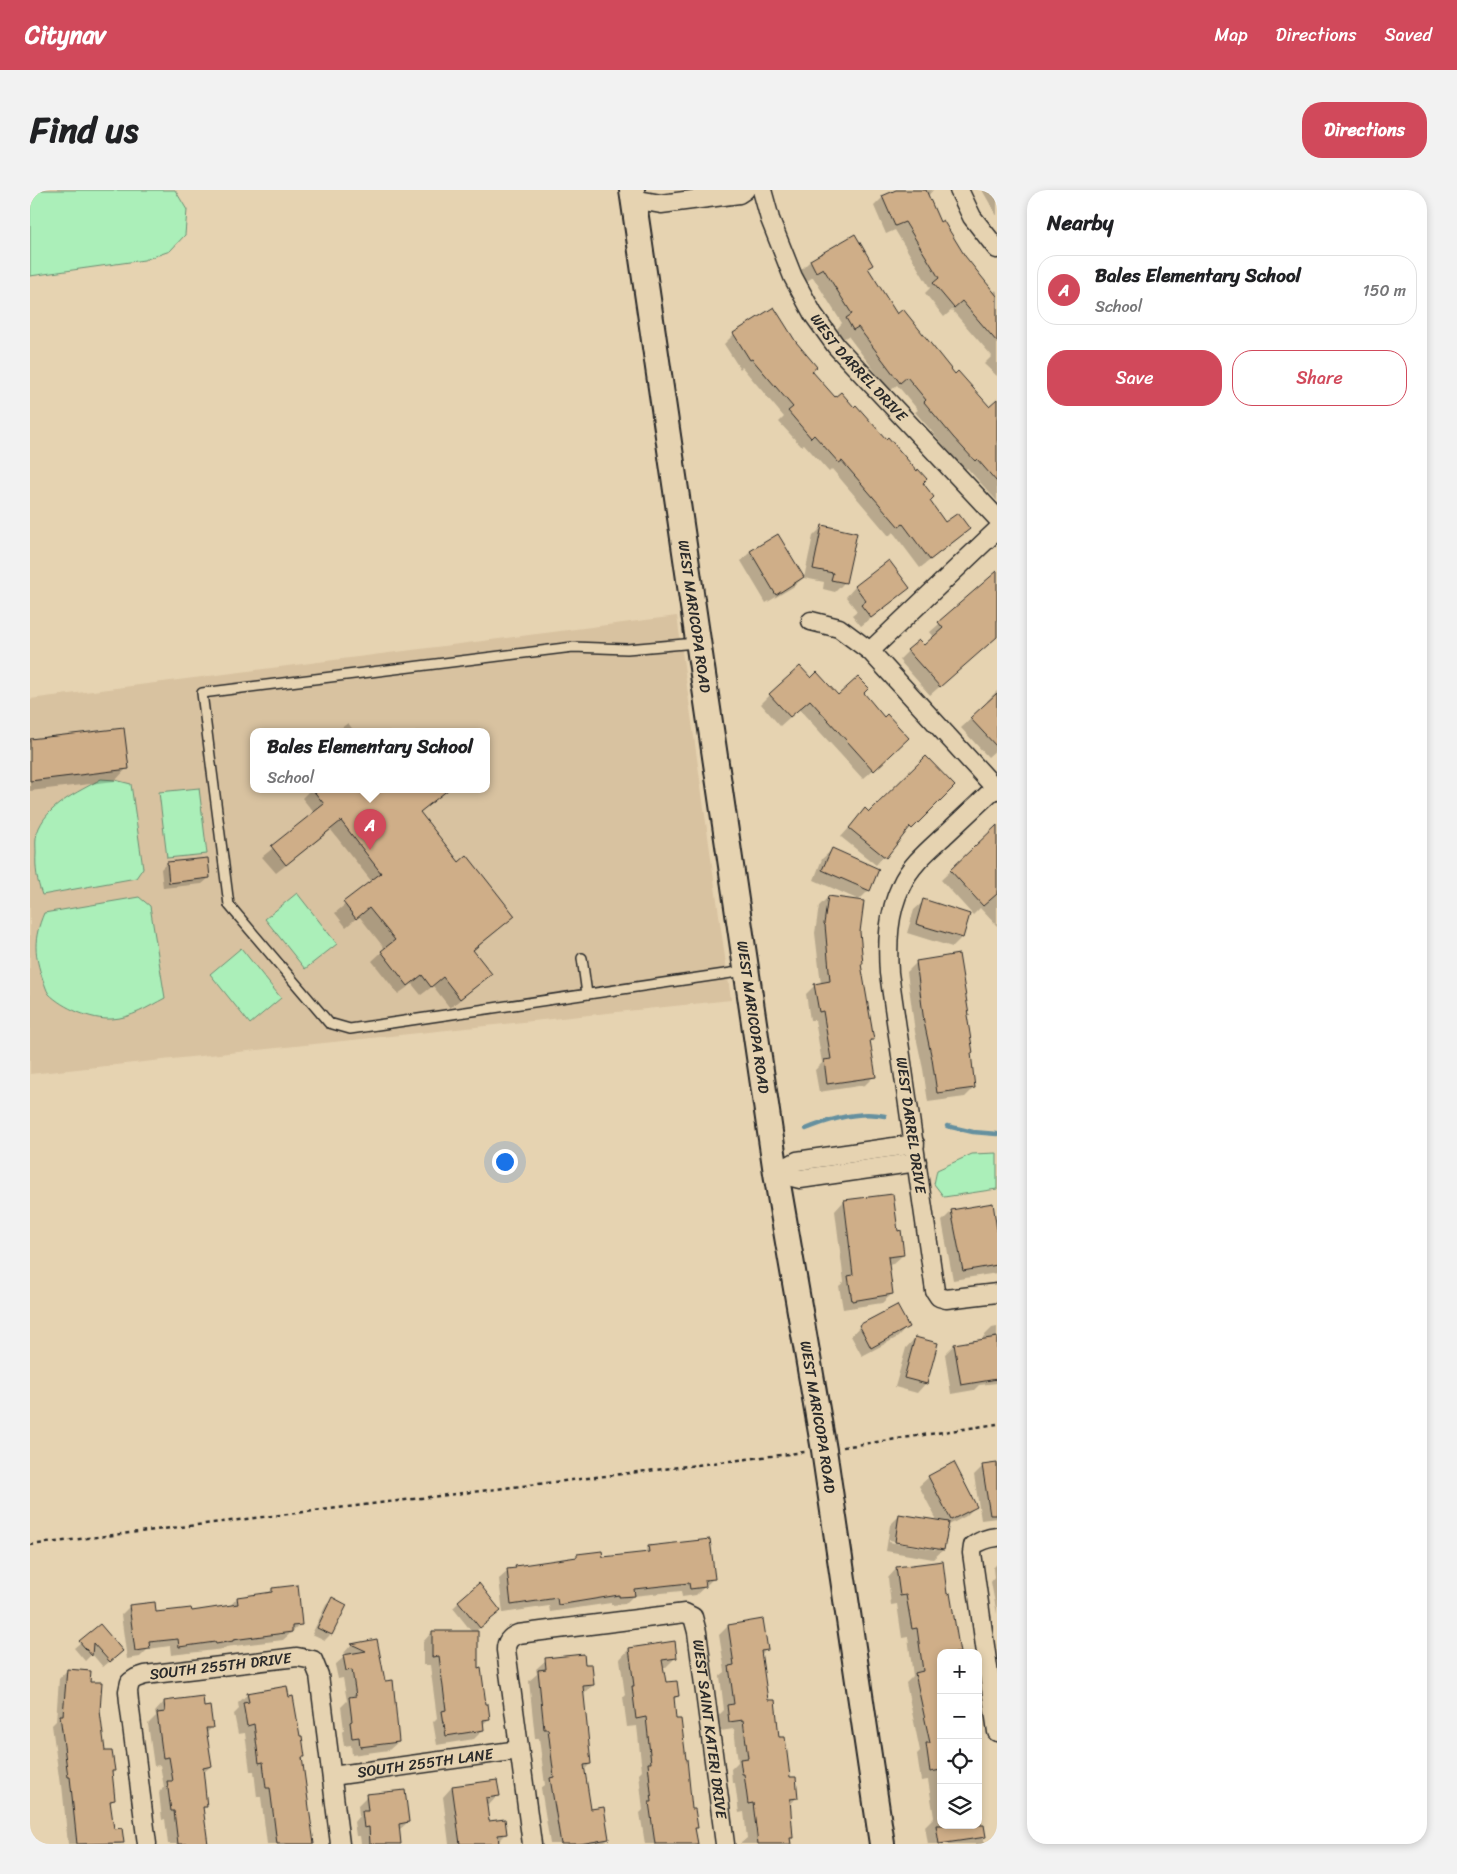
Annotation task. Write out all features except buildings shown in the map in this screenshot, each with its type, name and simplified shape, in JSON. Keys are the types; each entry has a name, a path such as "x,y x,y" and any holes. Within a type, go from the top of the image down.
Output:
{"street":[{"path":"632,195 654,190"},
{"path":"632,195 661,204 739,194 745,190"},
{"name":"WEST DARREL DRIVE","path":"762,190 770,218 793,277 813,314 849,360 997,518"},
{"path":"958,190 972,217 997,248"},
{"name":"WEST MARICOPA ROAD","path":"632,195 776,1173 824,1450 882,1844"},
{"path":"870,651 997,530"},
{"path":"811,620 839,628 870,651 996,788"},
{"name":"WEST DARREL DRIVE","path":"996,788 925,854 902,884 894,902 889,925 888,952 889,973 915,1144 933,1283 939,1297 955,1299 997,1293"},
{"path":"776,1173 797,1161 915,1144"},
{"path":"776,1173 800,1179 917,1162"},
{"path":"997,1537 985,1538 973,1546 972,1553 997,1732"},
{"name":"WEST SAINT KATERI DRIVE","path":"519,1750 506,1650 510,1639 518,1634 680,1613 691,1614 695,1621 697,1632 725,1844"},
{"name":"SOUTH 255TH DRIVE","path":"148,1844 128,1691 130,1682 136,1678 297,1657 313,1660 319,1675 332,1776"},
{"path":"519,1750 532,1844"},
{"name":"SOUTH 255TH LANE","path":"332,1776 519,1750"},
{"path":"332,1776 340,1844"}],"lane":[{"path":"699,643 628,649 574,647 202,693 229,905 329,1023 350,1029 747,971"},
{"path":"582,958 587,994"}],"path":[{"path":"30,1545 824,1450 997,1424"}],"shaded area":[{"path":"677,616 731,1000 30,1074 30,699"}],"green space":[{"path":"38,190 175,190 187,210 185,235 170,251 144,260 30,276 30,192"},
{"path":"101,779 131,784 143,868 136,878 42,895 36,864 36,838 41,823 63,801"},
{"path":"199,788 207,854 167,858 159,792"},
{"path":"297,893 337,944 305,969 265,919"},
{"path":"139,897 150,906 165,998 133,1014 119,1018 104,1019 78,1012 62,1004 49,994 36,954 36,939 44,913"},
{"path":"241,948 281,998 250,1024 210,974"},
{"path":"997,1153 997,1189 944,1197 934,1184 937,1170 972,1154"}],"waterway":[{"path":"806,1129 845,1116 865,1114 885,1116"},
{"path":"947,1126 973,1132 997,1134"}],"place":[{"name":"Bales Elementary School","path":"370,850"}]}
